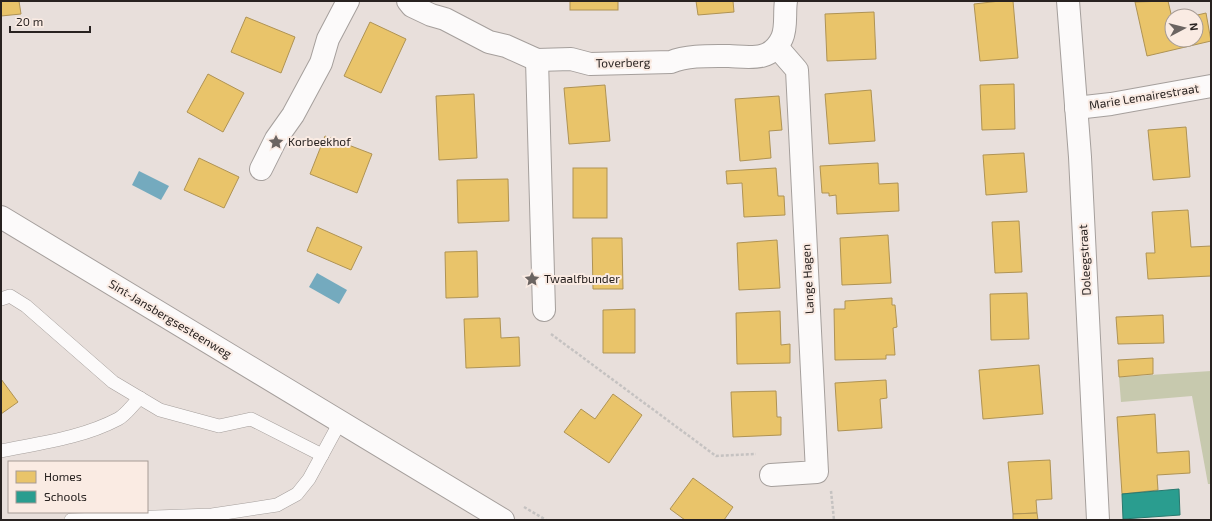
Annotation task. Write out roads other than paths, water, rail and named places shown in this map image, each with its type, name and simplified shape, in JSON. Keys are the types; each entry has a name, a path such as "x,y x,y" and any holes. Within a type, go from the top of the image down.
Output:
{"street":[{"path":"261,169 276,139 293,115 321,63 328,39 348,1"},
{"name":"Toverberg","path":"408,1 412,6 431,15 445,19 489,42 506,46 537,60 571,59 590,64 671,62 680,58 730,56 743,59 761,56 769,53 777,47"},
{"path":"777,47 783,37 786,1"},
{"name":"Doleegstraat","path":"1068,1 1076,108 1098,520"},
{"name":"Lange Hagen","path":"771,475 817,472 797,70 777,47"},
{"path":"537,60 544,310"},
{"name":"Marie Lemairestraat","path":"1076,108 1211,86"},
{"name":"Sint-Jansbergsesteenweg","path":"1,216 502,520"}],"lane":[{"path":"1,299 10,296 26,306 113,382 160,410 219,426 251,420 322,455"},
{"path":"1,450 55,441 119,419 140,398"},
{"path":"71,520 212,515 277,505 297,494 309,479 340,422"}],"water":[{"path":"139,171 169,186 161,200 132,185"},
{"path":"317,273 347,290 339,304 309,287"}],"place":[{"name":"Korbeekhof","path":"276,142"},
{"name":"Twaalfbunder","path":"532,279"}]}
